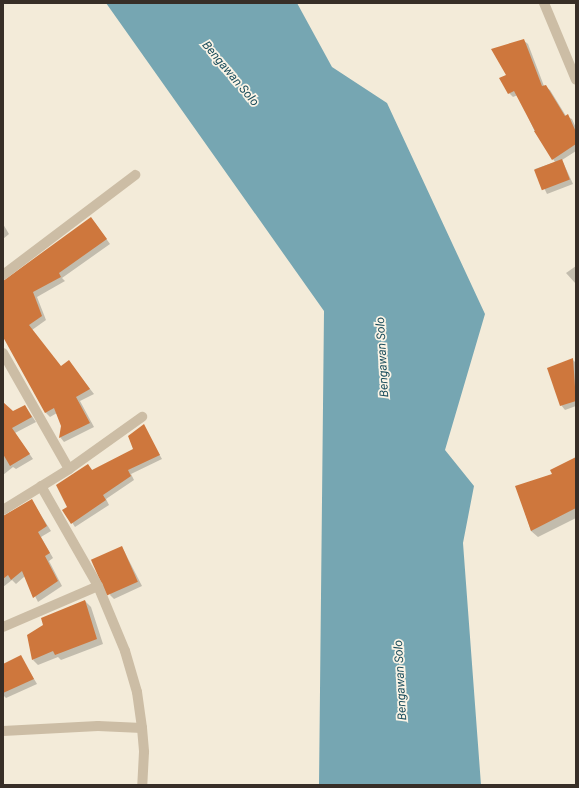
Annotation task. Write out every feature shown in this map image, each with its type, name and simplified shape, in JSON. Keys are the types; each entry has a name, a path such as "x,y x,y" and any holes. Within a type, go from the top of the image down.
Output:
{"street":[{"path":"544,3 576,80"},
{"path":"3,275 135,175"},
{"path":"3,353 69,469"},
{"path":"3,510 69,469 142,417"},
{"path":"41,486 98,586 125,651 137,692 142,728 144,752 142,785"},
{"path":"3,627 98,586"},
{"path":"3,731 98,726 142,728"}],"water":[{"name":"Bengawan Solo","path":"106,3 297,3 332,67 387,103 485,314 445,450 474,486 463,543 481,785 319,785 324,311"}],"building":[{"path":"524,39 542,86 546,85 565,116 568,114 576,132 576,144 552,160 534,131 514,91 508,94 499,78 506,75 491,49"},
{"path":"562,159 570,180 542,190 534,170"},
{"path":"91,217 107,239 59,273 61,277 33,292 42,316 29,325 61,366 69,360 90,389 76,397 90,423 59,438 61,426 54,408 45,413 3,337 3,281"},
{"path":"573,358 576,401 560,406 547,368"},
{"path":"3,402 13,411 25,405 32,417 12,428 30,454 10,466 3,454"},
{"path":"144,424 160,455 128,470 131,476 103,495 106,500 71,524 62,510 67,507 56,485 88,464 92,470 133,449 128,436"},
{"path":"576,457 576,508 531,531 515,486 552,474 550,470"},
{"path":"32,499 47,526 38,532 50,553 45,556 58,581 33,598 22,571 11,580 8,575 3,579 3,516"},
{"path":"122,546 138,582 107,595 91,560"},
{"path":"85,600 97,639 55,655 53,651 32,660 27,635 43,625 41,618"},
{"path":"21,655 34,679 3,693 3,664"}]}
